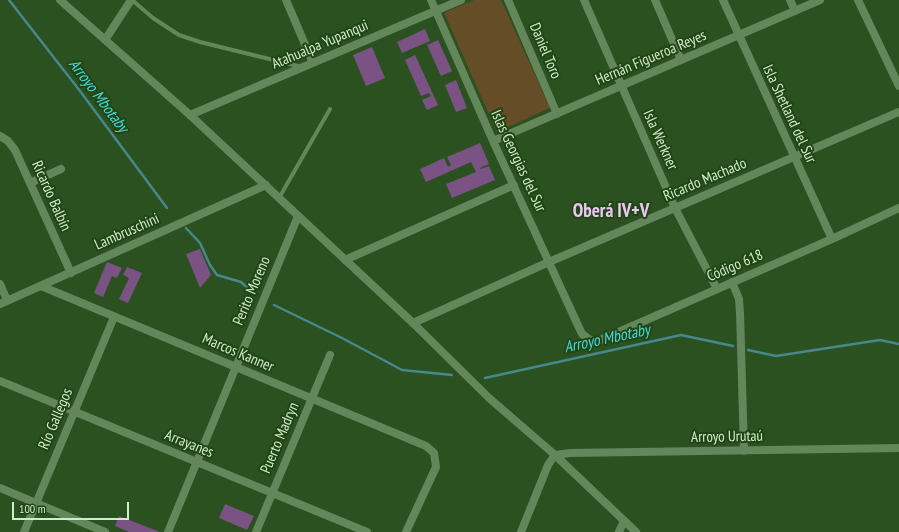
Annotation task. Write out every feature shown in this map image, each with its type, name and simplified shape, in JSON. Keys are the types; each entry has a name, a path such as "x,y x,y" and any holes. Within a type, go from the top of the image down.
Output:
{"street":[{"path":"60,0 190,115 266,185 413,323 489,398 555,455 636,532"},
{"path":"105,40 132,0"},
{"path":"286,0 313,64"},
{"name":"Islas Georgias del Sur","path":"431,0 493,141 582,334"},
{"name":"Atahualpa Yupanqui","path":"190,115 313,64 460,0"},
{"name":"Daniel Toro","path":"508,0 556,114"},
{"name":"Isla Werkner","path":"584,0 675,208 716,289"},
{"path":"655,0 681,60"},
{"name":"Isla Shetland del Sur","path":"723,0 832,239"},
{"path":"790,0 795,11"},
{"name":"Hernán Figueroa Reyes","path":"493,141 820,0"},
{"path":"858,0 899,86"},
{"name":"Ricardo Machado","path":"413,323 549,262 899,112"},
{"name":"Ricardo Balbín","path":"0,136 8,141 15,150 71,272"},
{"path":"30,183 61,169"},
{"name":"Lambruschini","path":"4,302 266,185"},
{"path":"345,260 514,185"},
{"name":"Código 618","path":"582,334 590,340 598,341 832,239 899,208"},
{"name":"Perito Moreno","path":"168,532 298,216"},
{"path":"732,282 739,298 744,451"},
{"path":"0,284 4,302"},
{"name":"Marcos Kanner","path":"41,286 426,446 434,453 436,467 406,532"},
{"name":"Río Gallegos","path":"24,532 114,317"},
{"name":"Puerto Madryn","path":"256,532 330,355"},
{"name":"Arrayanes","path":"0,382 367,532"},
{"name":"Arroyo Urutaú","path":"555,455 570,453 899,448"},
{"path":"521,532 548,465 555,455"},
{"path":"0,488 105,532"},
{"path":"619,532 624,521"}],"lane":[{"path":"132,0 153,18 180,35 200,42 304,67"},
{"path":"279,198 330,109"}],"shaded area":[{"path":"474,0 501,0 550,108 497,132 444,13"}],"building":[{"path":"425,29 430,41 402,53 397,42"},
{"path":"438,40 452,71 441,76 427,45"},
{"path":"372,47 385,78 366,86 353,55"},
{"path":"415,55 438,105 427,110 422,100 431,96 429,93 421,96 405,60"},
{"path":"456,80 467,108 456,112 445,85"},
{"path":"480,143 489,164 480,168 489,166 495,180 452,198 446,184 476,172 471,162 426,182 420,169 444,158 448,167 451,165 447,157"},
{"path":"200,249 211,275 200,288 186,254"},
{"path":"107,262 122,268 117,278 112,276 103,297 94,293"},
{"path":"127,267 142,273 128,303 119,299 129,278 123,275"},
{"path":"225,504 254,516 247,530 219,518"},
{"path":"119,516 160,532 129,532 115,526"}],"waterway":[{"name":"Arroyo Mbotaby","path":"9,0 80,91 167,208"},
{"name":"Arroyo Mbotaby","path":"186,228 200,243 210,265 217,275 241,282 253,293"},
{"name":"Arroyo Mbotaby","path":"274,305 342,338 402,370 452,375"},
{"name":"Arroyo Mbotaby","path":"485,378 681,335 733,346"},
{"name":"Arroyo Mbotaby","path":"748,350 776,356 880,340 899,344"}],"district":[{"name":"Oberá IV+V","path":"611,212"}]}
